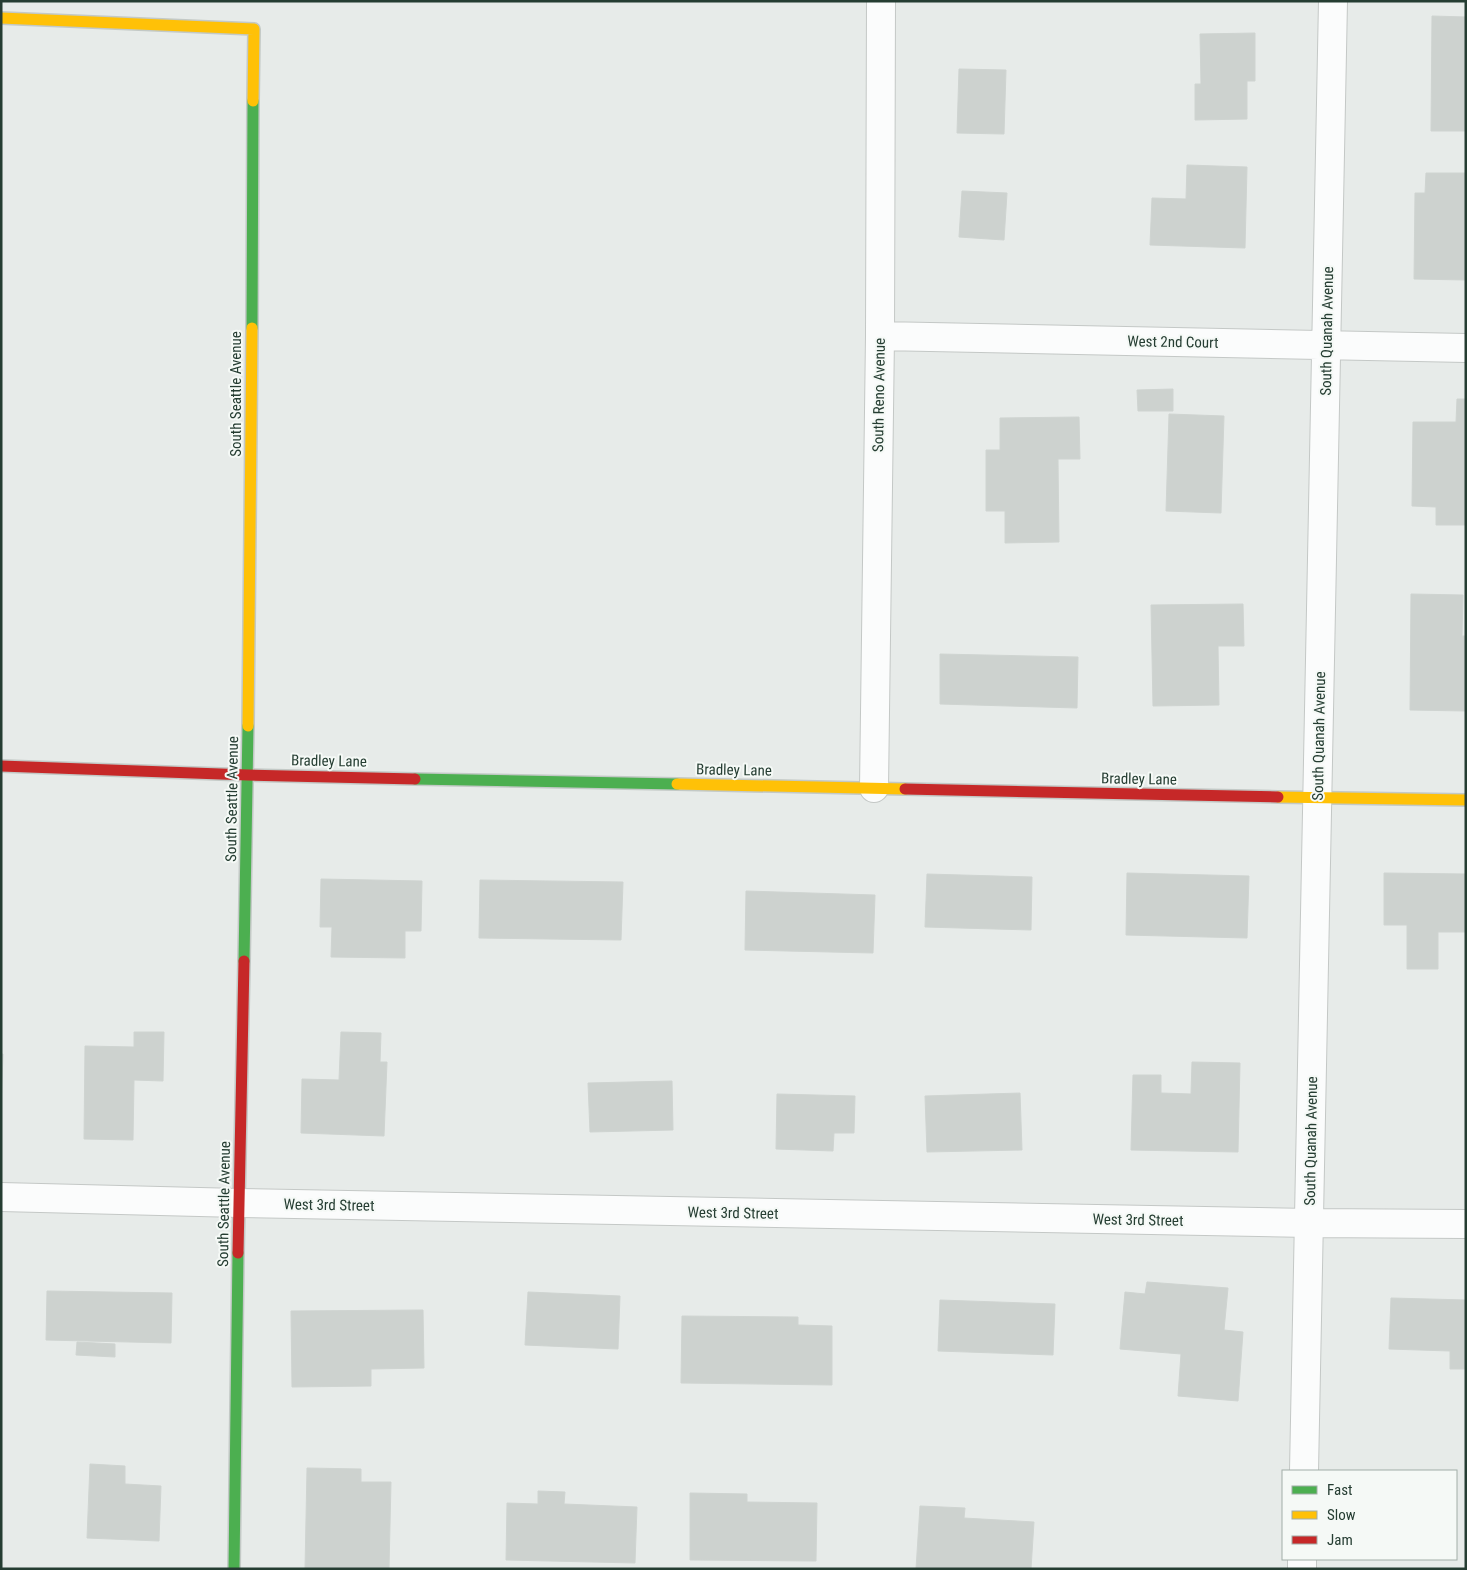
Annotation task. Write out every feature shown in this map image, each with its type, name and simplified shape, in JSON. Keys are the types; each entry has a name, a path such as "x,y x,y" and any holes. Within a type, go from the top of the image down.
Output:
{"street":[{"name":"South Reno Avenue","path":"874,788 880,336 881,1"},
{"name":"South Quanah Avenue","path":"1304,1470 1333,1"},
{"name":"South Seattle Avenue","path":"1,18 254,29 248,775 234,1569"},
{"name":"West 2nd Court","path":"880,336 1466,348"},
{"name":"Bradley Lane","path":"1,766 248,775 1466,800"},
{"name":"West 3rd Street","path":"1,1197 1309,1224 1466,1224"}],"building":[{"path":"1432,16 1466,17 1466,131 1431,131"},
{"path":"1255,33 1255,81 1247,81 1247,119 1195,120 1195,84 1201,84 1200,34"},
{"path":"959,69 1006,70 1004,134 957,133"},
{"path":"1187,165 1247,167 1245,248 1150,245 1152,198 1186,199"},
{"path":"1426,173 1466,173 1466,280 1414,279 1415,193 1425,193"},
{"path":"962,191 1007,193 1004,240 959,237"},
{"path":"1173,389 1173,411 1138,411 1137,390"},
{"path":"1457,399 1466,399 1466,525 1436,525 1436,507 1412,506 1413,422 1456,422"},
{"path":"1169,414 1224,416 1221,513 1166,511"},
{"path":"1079,417 1080,459 1058,459 1059,542 1005,543 1005,511 986,511 986,450 1000,450 1000,418"},
{"path":"1411,594 1463,595 1462,636 1466,636 1466,711 1410,710"},
{"path":"1243,604 1244,646 1218,646 1219,705 1153,706 1151,605"},
{"path":"940,654 1078,657 1077,708 940,704"},
{"path":"1127,873 1249,876 1247,938 1126,935"},
{"path":"1384,873 1466,874 1466,932 1438,932 1438,969 1407,969 1407,925 1384,925"},
{"path":"927,874 1032,877 1031,930 925,927"},
{"path":"321,879 422,881 421,931 405,931 405,958 331,957 332,927 320,927"},
{"path":"480,880 623,882 621,940 479,938"},
{"path":"746,891 875,895 873,953 745,950"},
{"path":"134,1032 164,1032 163,1081 134,1080 133,1140 84,1139 85,1046 134,1047"},
{"path":"341,1032 381,1033 380,1062 387,1062 384,1136 301,1133 302,1079 339,1080"},
{"path":"1,1054 3,1054 1,1107"},
{"path":"1192,1062 1240,1063 1238,1152 1131,1150 1133,1075 1161,1075 1161,1093 1191,1094"},
{"path":"672,1081 673,1130 590,1132 588,1083"},
{"path":"1020,1093 1022,1150 927,1152 925,1096"},
{"path":"777,1094 855,1096 854,1133 834,1133 833,1151 776,1149"},
{"path":"1147,1282 1228,1288 1224,1330 1243,1332 1238,1401 1178,1396 1181,1354 1120,1349 1125,1292 1145,1294"},
{"path":"47,1291 172,1293 171,1343 46,1340"},
{"path":"528,1292 620,1296 618,1349 525,1345"},
{"path":"1391,1298 1466,1300 1466,1369 1450,1369 1450,1351 1389,1349"},
{"path":"940,1300 1055,1304 1053,1355 938,1351"},
{"path":"423,1310 424,1368 371,1369 371,1386 292,1387 291,1311"},
{"path":"682,1316 798,1317 798,1325 832,1326 832,1385 681,1383"},
{"path":"77,1342 115,1344 115,1357 76,1355"},
{"path":"90,1464 125,1466 125,1484 161,1486 159,1541 87,1538"},
{"path":"307,1468 361,1469 361,1482 391,1482 389,1569 305,1569"},
{"path":"538,1491 565,1492 564,1504 637,1507 635,1563 506,1560 507,1503 538,1504"},
{"path":"690,1493 747,1494 747,1502 817,1503 816,1561 690,1560"},
{"path":"920,1506 965,1508 964,1518 1034,1522 1031,1569 916,1569"}],"traffic: fast":[{"path":"252,328 253,101"},
{"path":"244,961 248,726"},
{"path":"415,779 677,784"},
{"path":"234,1569 238,1253"}],"traffic: slow":[{"path":"1,18 254,29 253,101"},
{"path":"248,726 252,328"},
{"path":"677,784 905,789"},
{"path":"1278,797 1466,800"}],"traffic: jam":[{"path":"1,766 415,779"},
{"path":"905,789 1278,797"},
{"path":"238,1253 244,961"}]}
